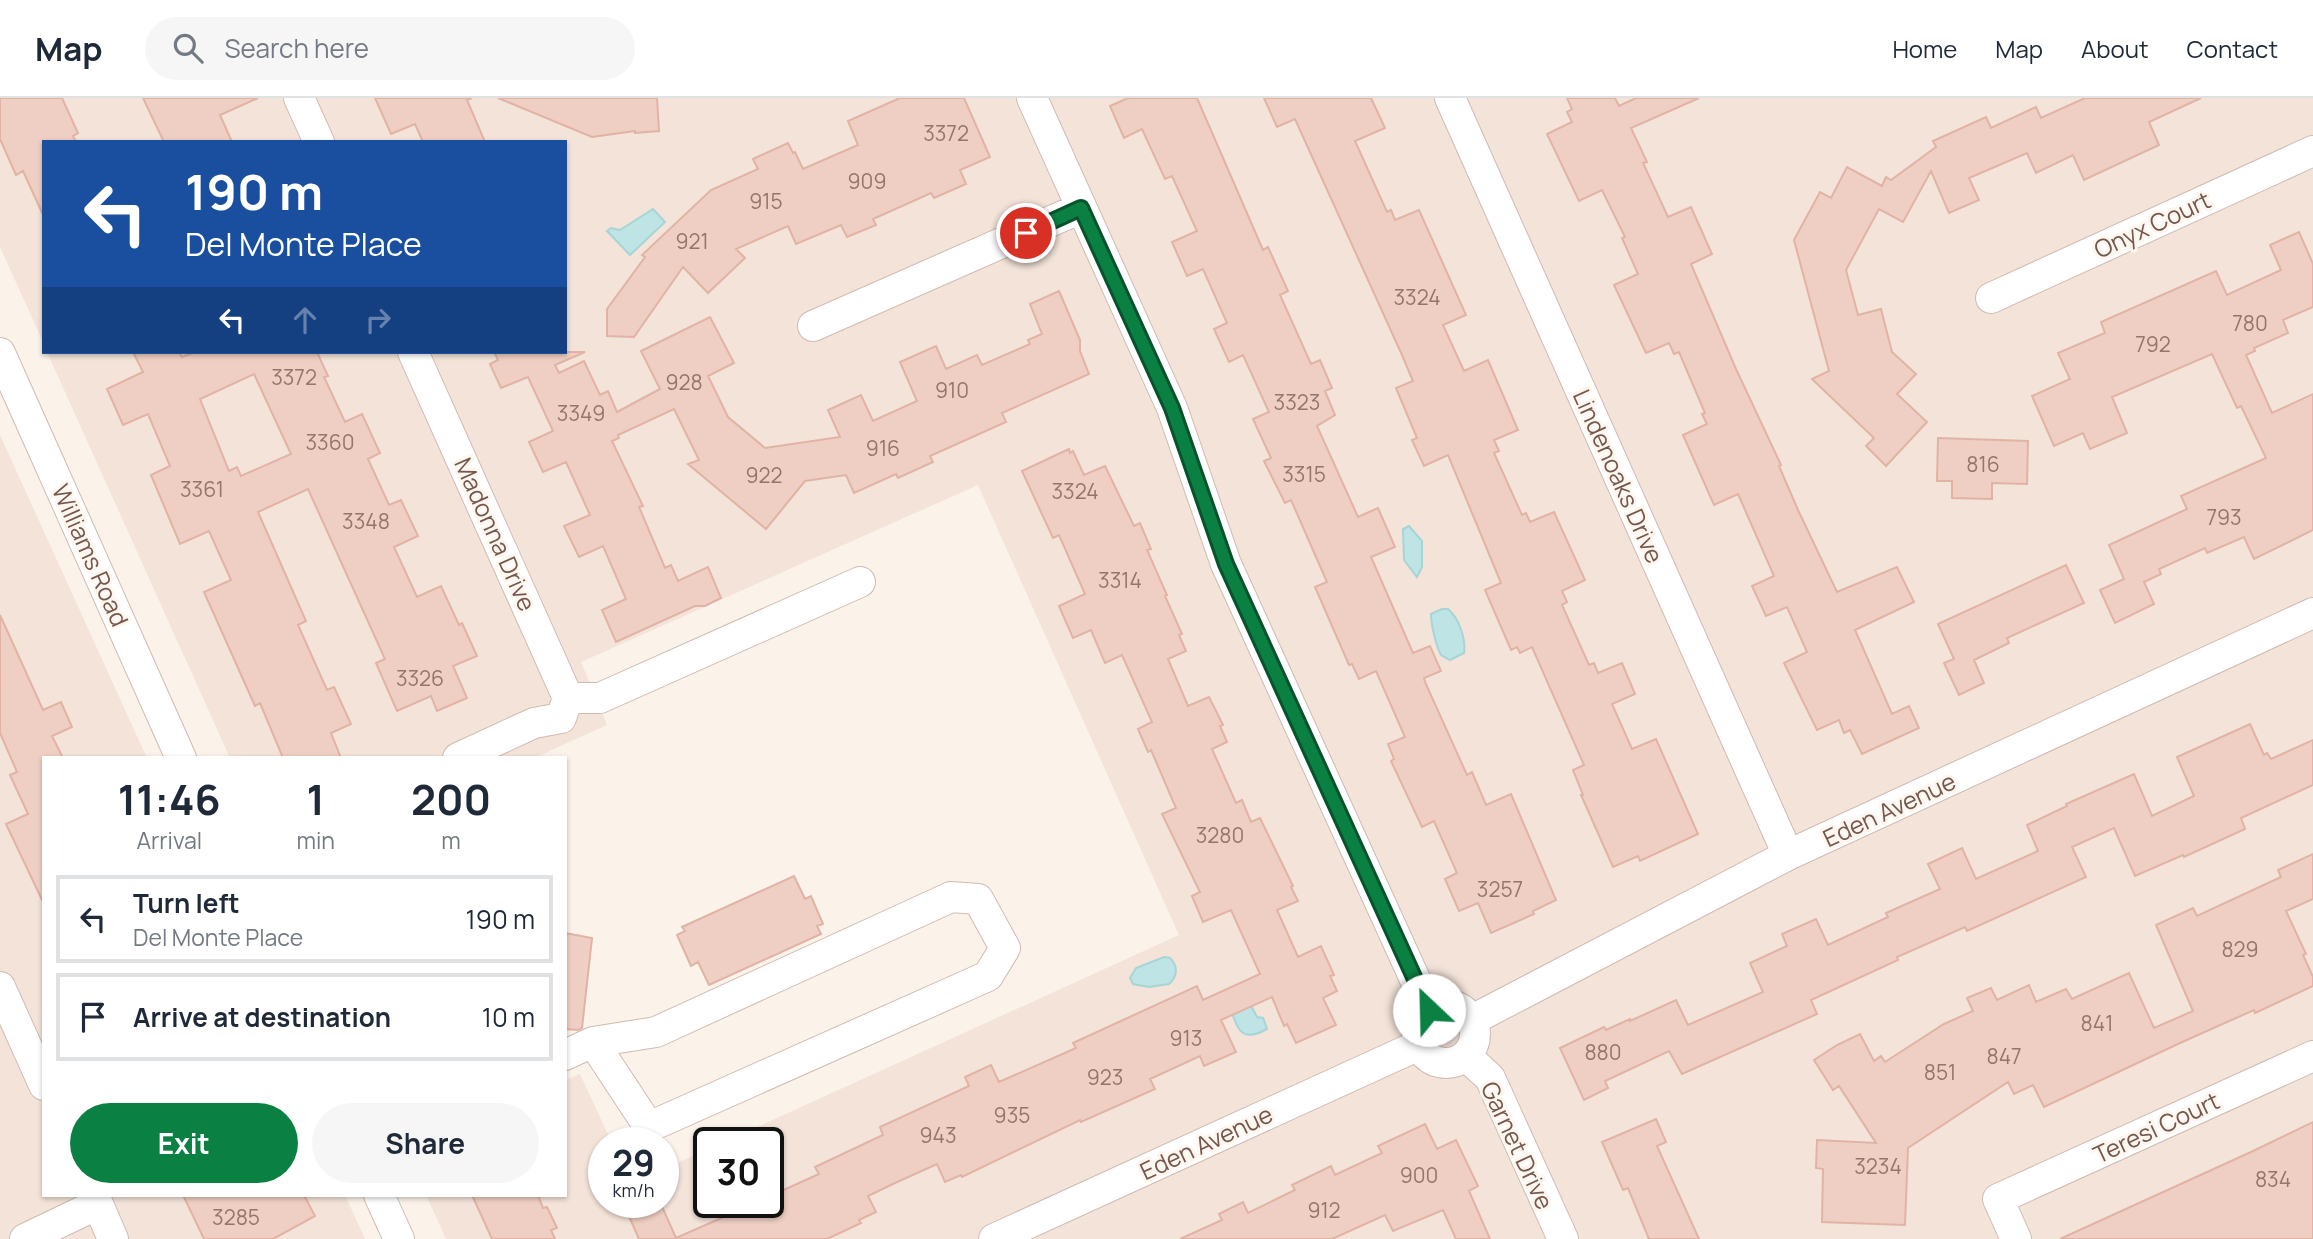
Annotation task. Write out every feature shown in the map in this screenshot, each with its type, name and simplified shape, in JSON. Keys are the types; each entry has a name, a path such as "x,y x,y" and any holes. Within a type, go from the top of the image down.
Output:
{"street":[{"path":"299,98 318,140"},
{"path":"1032,98 1172,408 1226,564 1429,1010"},
{"name":"Lindenoaks Drive","path":"1450,98 1788,855"},
{"name":"Onyx Court","path":"1991,298 2313,151"},
{"path":"813,326 1081,208"},
{"name":"Williams Road","path":"0,353 180,756"},
{"name":"Madonna Drive","path":"415,354 564,708"},
{"path":"462,756 564,708 600,698 860,582"},
{"name":"Eden Avenue","path":"1472,1020 1788,855 2313,613"},
{"path":"567,1054 593,1042 656,1032 951,897 978,899 1005,948 988,976 649,1127 593,1042"},
{"path":"0,987 42,1081"},
{"path":"1448,1005 1466,1013 1472,1020 1475,1039 1466,1056 1459,1061 1440,1063 1424,1053 1419,1045 1418,1026 1429,1010 1448,1005"},
{"name":"Eden Avenue","path":"994,1239 1419,1045"},
{"name":"Garnet Drive","path":"1466,1056 1490,1078 1563,1239"},
{"name":"Teresi Court","path":"2016,1239 1998,1199 2313,1056"},
{"path":"380,1197 399,1239"},
{"path":"25,1239 96,1200 113,1239"}],"shaded area":[{"path":"0,98 2313,98 2313,1239 446,1239 427,1197 567,1197 567,1079 580,1074 605,1127 588,1127 588,1218 679,1218 679,1162 693,1156 693,1218 784,1218 784,1127 757,1127 1179,935 978,485 581,662 607,725 538,756 229,756 48,354 567,354 567,140 42,140 42,340 0,247"},
{"path":"0,435 146,756 42,756 42,1197 346,1197 365,1239 0,1239"}],"water":[{"path":"653,209 665,222 630,255 607,231 611,228 620,230"},
{"path":"1409,526 1422,541 1422,567 1417,577 1404,560 1403,529"},
{"path":"1448,609 1455,618 1464,641 1464,653 1450,660 1441,655 1432,623 1431,614"},
{"path":"1164,957 1170,958 1176,968 1174,978 1169,984 1149,987 1133,984 1130,978 1136,968"},
{"path":"1247,998 1257,1017 1263,1018 1267,1029 1250,1035 1240,1031 1228,1003"}],"building":[{"path":"0,98 62,98 78,133 73,136 75,140 42,140 42,213 23,171 16,175 0,139"},
{"path":"143,98 258,98 220,115 231,140 163,140"},
{"path":"375,98 472,98 467,100 484,140 422,140 415,124 391,134"},
{"path":"498,98 657,98 659,131 635,131 592,137"},
{"path":"900,98 964,98 990,157 960,170 966,184 934,198 931,193 873,219 876,225 847,237 841,225 796,244 788,226 736,249 745,258 708,293 683,267 634,337 607,336 607,309 645,257 642,255 711,190 758,169 753,159 788,143 803,169 858,145 848,121"},
{"path":"1128,98 1197,98 1263,250 1268,247 1288,291 1280,295 1311,364 1320,360 1332,388 1325,391 1335,415 1317,426 1358,517 1378,508 1395,547 1371,557 1413,653 1430,646 1441,671 1424,678 1425,682 1467,775 1472,772 1486,805 1511,794 1556,900 1533,911 1534,914 1491,933 1478,903 1459,911 1445,879 1457,873 1434,821 1422,827 1391,761 1394,759 1388,744 1405,737 1376,671 1359,679 1352,664 1349,665 1315,587 1327,582 1291,500 1285,503 1264,461 1271,458 1253,419 1269,412 1243,355 1229,362 1214,329 1227,323 1203,269 1187,276 1172,242 1197,231 1172,176 1165,179 1142,129 1124,138 1110,106"},
{"path":"1264,98 1371,98 1385,128 1355,141 1387,212 1391,210 1395,220 1419,210 1466,315 1443,325 1464,371 1488,360 1518,430 1494,440 1499,451 1494,453 1522,515 1526,513 1530,522 1554,512 1585,580 1562,591 1567,602 1562,605 1589,665 1594,663 1598,673 1622,663 1635,694 1612,704 1632,749 1656,739 1698,834 1640,861 1638,856 1613,867 1581,795 1573,770 1584,765 1532,647 1520,653 1517,647 1511,650 1485,590 1501,583 1448,455 1424,466 1412,440 1417,438 1396,388 1413,381 1402,355 1295,119 1277,127"},
{"path":"1567,98 1615,98 1619,106 1636,98 1699,98 1631,128 1647,162 1643,163 1668,217 1691,207 1712,254 1691,264 1781,465 1779,466 1798,510 1837,592 1897,567 1914,602 1855,630 1892,714 1909,706 1919,728 1862,754 1850,730 1844,733 1839,720 1817,730 1784,663 1807,652 1787,607 1766,616 1752,586 1774,576 1738,494 1714,505 1683,435 1707,424 1702,414 1705,413 1679,352 1674,354 1669,343 1646,353 1614,285 1638,274 1622,238 1625,237 1602,190 1579,201 1547,134 1572,122 1567,112 1572,109"},
{"path":"2085,98 2201,98 2149,122 2159,145 2084,180 2073,155 2036,173 2027,153 1969,178 1979,200 1949,213 1931,171 1903,222 1879,209 1846,270 1858,315 1881,309 1892,352 1916,374 1897,394 1927,422 1886,466 1866,446 1874,438 1812,379 1829,371 1794,240 1820,192 1831,198 1847,167 1882,186 1886,177 1891,180 1936,147 1933,141 1986,117 1991,128 2036,107 2041,118"},
{"path":"2299,232 2313,264 2313,307 2283,320 2288,333 2254,348 2255,351 2246,355 2272,413 2313,394 2313,530 2254,559 2244,537 2207,553 2205,548 2159,569 2161,574 2144,582 2154,604 2115,623 2100,590 2124,579 2109,545 2187,509 2181,496 2266,458 2241,406 2237,408 2212,354 2112,397 2127,433 2090,449 2083,433 2054,446 2032,396 2070,379 2058,353 2105,333 2101,322 2216,271 2227,295 2281,270 2270,245"},
{"path":"1059,291 1080,340 1080,351 1089,374 1002,413 1006,422 930,456 933,462 898,478 896,474 854,493 846,475 805,481 766,529 688,464 699,460 674,409 618,435 619,438 612,441 643,506 639,507 665,568 671,565 678,581 708,567 721,598 705,606 695,606 616,642 602,610 626,599 603,546 579,557 564,526 590,515 566,462 543,472 529,442 553,431 528,377 501,388 490,364 498,360 495,354 585,352 555,365 559,373 584,361 600,395 608,391 617,412 660,389 641,351 710,317 734,363 708,376 728,417 765,448 840,437 828,410 861,395 873,421 917,401 900,362 936,346 946,369 977,355 982,365 1030,344 1028,340 1042,334 1030,304"},
{"path":"134,354 180,354 182,357 190,354 318,354 328,376 324,377 345,422 362,414 380,453 368,459 389,505 401,500 418,536 394,547 417,597 441,586 477,656 453,666 467,698 437,711 431,696 397,711 376,663 385,659 308,489 258,512 306,621 298,625 327,690 334,687 351,724 331,733 340,756 282,756 260,703 255,706 204,592 231,580 209,531 180,544 151,475 170,466 148,414 123,425 107,389 143,372","holes":["254,374 291,454 241,476 237,467 229,471 200,399"]},
{"path":"1938,438 2028,441 2027,484 1992,483 1992,499 1952,498 1952,481 1937,481"},
{"path":"1069,449 1070,453 1073,451 1084,475 1105,466 1134,526 1140,523 1151,549 1147,550 1167,595 1165,596 1182,634 1179,635 1186,651 1168,659 1188,706 1209,697 1223,725 1220,726 1227,742 1212,749 1236,803 1242,800 1251,822 1260,818 1293,886 1291,887 1298,901 1277,910 1298,957 1321,946 1334,975 1330,976 1337,991 1323,998 1336,1025 1296,1043 1287,1024 1284,1026 1272,997 1221,1020 1236,1052 1204,1066 1200,1056 1150,1079 1155,1089 1081,1122 1080,1120 962,1177 961,1175 945,1182 937,1164 895,1183 868,1196 876,1212 859,1220 861,1223 827,1239 639,1239 630,1218 667,1218 676,1238 722,1218 784,1218 784,1190 819,1174 815,1167 883,1135 880,1127 969,1086 965,1077 991,1065 999,1082 1076,1048 1073,1043 1197,986 1203,1000 1260,974 1231,910 1203,922 1192,896 1200,892 1162,814 1176,808 1151,750 1148,752 1138,729 1152,722 1122,655 1105,663 1091,630 1073,638 1059,606 1085,594 1059,535 1053,538 1022,471"},
{"path":"2066,565 2084,603 2007,638 2009,643 1974,660 1984,683 1959,695 1944,663 1954,659 1938,624"},
{"path":"0,615 43,710 61,702 72,727 52,736 62,756 42,756 42,900 6,824 28,814 10,775 17,772 0,733"},
{"path":"2250,724 2264,755 2267,753 2271,759 2313,740 2313,785 2241,818 2245,829 2135,876 2114,828 2072,847 2086,877 1967,931 1965,927 1897,957 1898,960 1811,1000 1817,1014 1682,1074 1669,1051 1605,1081 1608,1088 1584,1100 1560,1048 1604,1027 1606,1030 1630,1021 1676,1000 1688,1025 1763,992 1750,963 1787,946 1782,934 1816,919 1828,945 1888,917 1886,913 1940,889 1928,864 1962,848 1976,879 2038,851 2027,825 2067,806 2066,804 2134,774 2152,816 2194,796 2177,757"},
{"path":"2313,854 2313,899 2286,911 2306,954 2303,955 2313,977 2313,986 2180,1043 2044,1107 2033,1085 2014,1094 2008,1082 1908,1148 1905,1225 1822,1222 1823,1169 1816,1168 1817,1140 1876,1143 1839,1086 1833,1090 1814,1060 1860,1034 1874,1061 1881,1056 1885,1062 1944,1024 1973,1011 1967,998 1991,988 1997,1000 2029,985 2036,1002 2066,989 2072,999 2129,973 2154,1028 2193,1011 2156,925 2193,908 2197,916 2281,877 2278,870"},
{"path":"794,876 805,899 811,896 823,924 817,926 821,934 709,985 698,962 691,966 677,935 685,931 682,927"},
{"path":"567,933 592,938 582,1028 567,1029"},
{"path":"1656,1119 1666,1142 1657,1146 1699,1239 1649,1239 1628,1188 1623,1190 1602,1142"},
{"path":"2313,1122 2313,1239 2060,1239 2251,1152"},
{"path":"1425,1124 1437,1149 1456,1140 1478,1186 1469,1191 1490,1239 1456,1239 1443,1210 1393,1231 1385,1215 1332,1239 1180,1239 1222,1220 1219,1214 1243,1202 1248,1213 1295,1190 1292,1185 1331,1166 1335,1175 1382,1153 1378,1146"},
{"path":"184,1197 305,1197 315,1216 273,1239 204,1239"},
{"path":"473,1197 539,1197 557,1228 551,1230 555,1239 492,1239"}],"route":[{"path":"1026,233 1081,208 1172,408 1226,564 1429,1010"}]}
